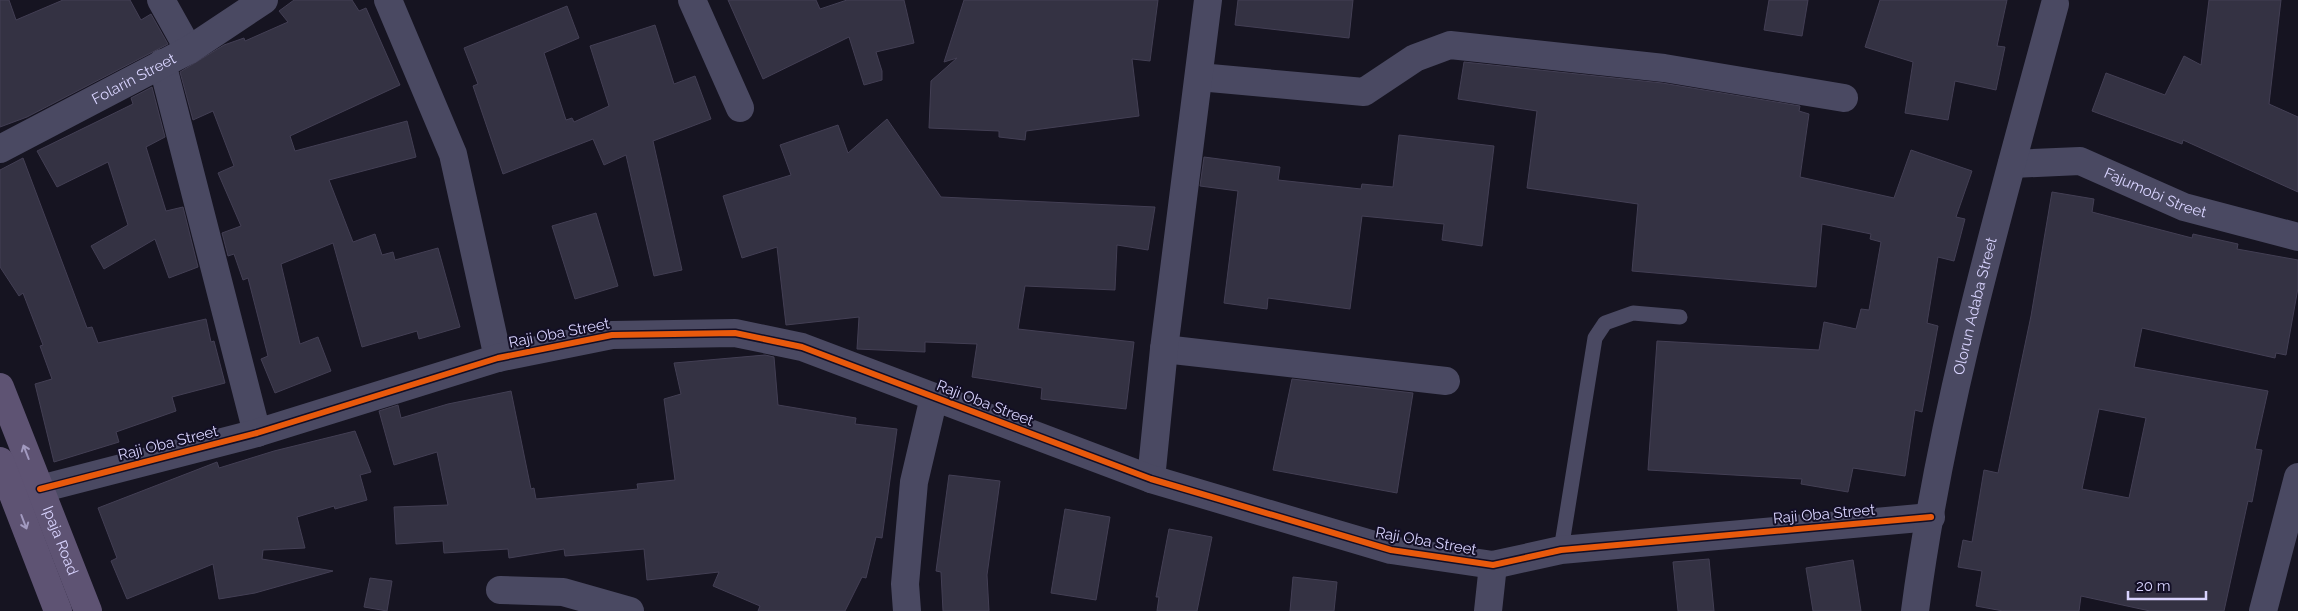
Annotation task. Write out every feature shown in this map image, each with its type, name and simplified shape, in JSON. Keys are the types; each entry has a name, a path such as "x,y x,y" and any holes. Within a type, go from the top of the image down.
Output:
{"main road":[{"name":"Ipaja Road","path":"0,388 88,611"},
{"name":"Ipaja Road","path":"0,461 58,611"}],"street":[{"path":"161,0 189,50"},
{"name":"Folarin Street","path":"0,149 189,50 264,0"},
{"path":"388,0 453,154 498,358"},
{"path":"692,0 740,108"},
{"path":"1151,479 1164,349 1208,0"},
{"name":"Olorun Adaba Street","path":"1915,611 1931,517 1968,329 2055,4"},
{"path":"1199,77 1364,92 1415,58 1450,45 1664,68 1844,98"},
{"path":"162,63 257,433"},
{"name":"Fajumobi Street","path":"2012,164 2080,161 2184,207 2298,237"},
{"name":"Raji Oba Street","path":"40,489 257,433 498,358 612,335 735,333 802,347 1151,479 1391,550 1493,566 1561,550 1931,517"},
{"path":"1164,349 1446,381"},
{"path":"907,611 905,584 914,482 934,397"},
{"path":"2263,611 2298,477"},
{"path":"1488,611 1493,566"},
{"path":"500,590 563,592 630,611"}],"lane":[{"path":"1561,550 1596,338 1605,323 1633,313 1680,317"}],"building":[{"path":"0,0 9,0 16,20 63,0 130,0 141,20 151,14 168,44 27,117 0,127"},
{"path":"294,0 352,0 359,11 366,8 400,85 290,136 295,151 407,121 416,157 329,180 353,242 375,234 382,255 393,252 395,260 438,248 460,327 419,339 417,331 362,347 333,243 281,264 300,344 318,337 331,371 275,393 261,359 268,356 248,278 243,280 234,254 228,256 222,233 241,226 218,173 234,166 213,111 193,120 180,72 224,45 244,38 245,41 288,22 279,11"},
{"path":"728,0 816,0 820,9 847,0 904,0 914,43 876,52 882,71 882,80 864,85 849,37 763,79"},
{"path":"964,0 1158,0 1150,61 1132,59 1139,116 1026,131 1025,140 999,137 999,131 929,128 931,81 957,58 944,62"},
{"path":"1238,0 1353,0 1349,38 1235,25"},
{"path":"1769,0 1808,0 1802,36 1764,30"},
{"path":"1880,0 2007,0 1997,46 2005,47 1996,90 1955,81 1948,120 1905,113 1913,62 1865,47"},
{"path":"2209,0 2281,0 2269,104 2298,117 2298,192 2183,140 2182,144 2092,111 2106,73 2165,95 2184,56 2201,65"},
{"path":"567,6 579,38 544,53 566,120 572,118 574,122 609,106 590,46 655,25 674,84 695,76 711,119 653,141 682,270 654,276 626,155 604,165 593,139 503,174 473,86 478,84 464,48"},
{"path":"1464,62 1662,83 1800,106 1799,111 1809,114 1800,177 1894,198 1911,150 1972,171 1956,217 1965,219 1954,261 1938,257 1927,323 1938,326 1922,412 1915,410 1905,476 1853,468 1848,492 1801,484 1802,479 1648,470 1657,341 1819,350 1824,322 1856,329 1861,309 1869,310 1881,242 1870,239 1871,234 1822,224 1816,287 1632,271 1638,204 1527,188 1537,111 1458,99"},
{"path":"152,87 165,137 146,147 166,211 183,207 198,267 169,278 155,239 104,269 91,246 128,225 108,162 57,187 37,151 133,104 131,98"},
{"path":"887,119 941,197 1155,207 1148,250 1117,245 1115,290 1025,286 1018,329 1134,342 1126,409 1041,399 1042,388 972,377 977,344 925,342 925,352 857,349 859,317 786,325 777,247 742,258 723,196 791,175 780,145 838,125 848,153"},
{"path":"1399,135 1494,146 1482,246 1442,240 1444,224 1362,216 1350,309 1268,298 1267,309 1224,303 1238,191 1200,186 1204,157 1280,167 1278,180 1361,189 1362,184 1393,187"},
{"path":"23,158 87,328 92,327 98,343 206,319 211,342 214,341 225,383 172,397 176,411 116,432 119,442 54,462 35,384 52,379 40,346 43,345 23,293 19,296 0,267 0,170"},
{"path":"2052,192 2094,199 2092,212 2192,238 2193,234 2238,244 2237,249 2298,260 2298,288 2286,355 2276,353 2275,358 2142,328 2134,367 2268,391 2255,449 2262,450 2252,502 2248,501 2224,611 2150,611 2081,596 2079,611 2003,611 1976,606 1982,571 1958,567 1963,540 1972,542 1984,470 1998,473 2031,316","holes":["2099,409 2146,418 2129,498 2082,489"]},
{"path":"596,213 618,286 575,299 552,226"},
{"path":"765,355 774,357 778,405 856,418 855,424 897,429 882,538 876,537 866,578 862,577 845,611 758,611 760,606 713,586 719,572 647,580 644,549 565,556 564,549 509,558 508,549 444,553 443,541 396,544 394,507 448,505 437,452 394,465 379,411 398,405 401,418 448,404 511,391 531,489 534,488 536,499 638,489 637,484 675,480 664,399 681,394 674,363"},
{"path":"1292,379 1413,393 1397,493 1273,470"},
{"path":"355,431 371,472 360,475 367,500 335,509 334,506 297,517 305,548 263,550 262,559 333,571 255,593 219,599 213,564 127,599 111,561 117,558 98,508 217,462 219,468 274,451"},
{"path":"949,475 1000,481 987,575 989,611 943,611 941,572 936,571"},
{"path":"1065,509 1110,517 1096,600 1051,593"},
{"path":"1169,529 1212,537 1197,611 1157,611 1159,597 1156,597"},
{"path":"1709,559 1714,611 1678,611 1673,562"},
{"path":"1853,560 1861,611 1813,611 1806,568"},
{"path":"1293,577 1337,582 1334,611 1290,611"},
{"path":"370,578 392,581 387,611 364,607"}],"cycle path":[{"path":"40,489 257,433 498,358 612,335 735,333 802,347 1151,479 1391,550 1493,565 1561,550 1931,517"}]}
